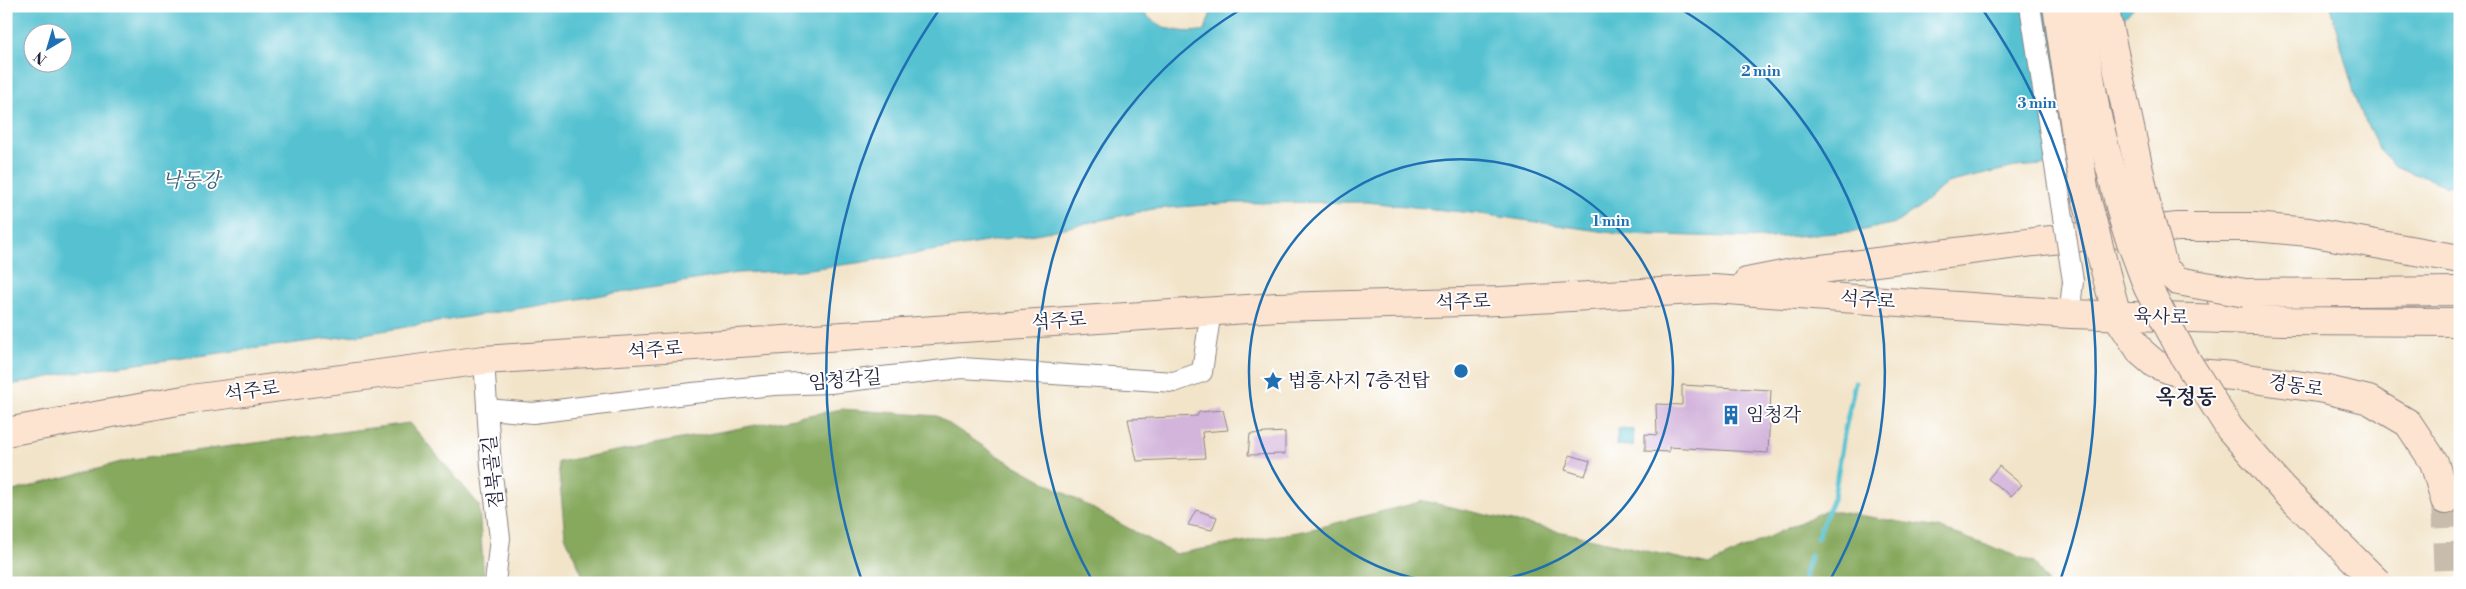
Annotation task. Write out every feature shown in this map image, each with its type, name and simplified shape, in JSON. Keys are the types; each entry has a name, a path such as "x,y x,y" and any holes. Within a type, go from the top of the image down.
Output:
{"street":[{"path":"2030,6 2072,290"},
{"path":"2057,6 2084,189 2116,316"},
{"path":"2078,6 2096,112 2126,226 2148,288 2184,358 2230,429 2282,488 2378,583"},
{"path":"2104,6 2148,212 2164,269 2178,282 2245,293"},
{"path":"1713,289 1798,272 2042,241 2178,228 2254,227 2310,232 2460,259"},
{"name":"석주로","path":"6,432 184,400 484,360 576,356 1210,310 1500,301 1713,289 2116,316"},
{"name":"육사로","path":"2116,316 2245,293 2460,291"},
{"name":"임청각길","path":"487,409 533,414 702,392 774,385 830,383 962,368 1174,382 1202,372 1210,310"},
{"name":"육사로","path":"2116,316 2284,321 2460,322"},
{"name":"경동로","path":"2116,316 2141,352 2155,364 2172,371 2233,376 2315,388 2369,400 2408,423 2434,462 2445,500"},
{"name":"점북골길","path":"484,360 491,467 500,538 495,583"}],"green space":[{"path":"842,409 937,416 998,456 1175,554 1308,530 1424,501 1709,565 1826,510 1938,528 2034,562 2048,583 586,583 565,536 558,462"},
{"path":"410,423 479,505 484,583 6,583 6,493 132,459"}],"water":[{"name":"낙동강","path":"6,6 1141,6 1145,14 1160,25 1187,32 1205,30 1213,6 2135,6 2125,17 2110,46 2112,142 2094,161 2015,167 1947,183 1919,207 1896,223 1859,231 1770,238 1620,234 1481,214 1367,202 1231,203 1153,209 1041,233 857,263 801,270 737,273 357,335 68,373 6,386"},
{"path":"2330,6 2460,6 2460,186 2445,185 2394,166 2378,146 2358,107"},
{"path":"1618,429 1634,430 1633,446 1616,445"}],"building":[{"path":"1682,385 1771,390 1768,453 1669,447 1669,452 1645,451 1645,434 1657,435 1656,404 1682,405"},
{"path":"1223,410 1228,430 1202,432 1205,458 1137,461 1128,419 1197,416 1199,412"},
{"path":"1285,432 1285,454 1248,455 1250,434"},
{"path":"1570,455 1590,461 1585,476 1565,470"},
{"path":"1999,466 2022,485 2011,496 1988,479"},
{"path":"1196,510 1217,517 1212,530 1188,525"}],"waterway":[{"path":"1817,538 1834,496 1855,383"},
{"path":"1803,583 1810,556"}],"tunnel":[{"path":"2445,500 2448,583"}],"place":[{"name":"법흥사지 7층전탑","path":"1273,381"},
{"name":"임청각","path":"1731,415"}],"district":[{"name":"옥정동","path":"2186,398"}]}
